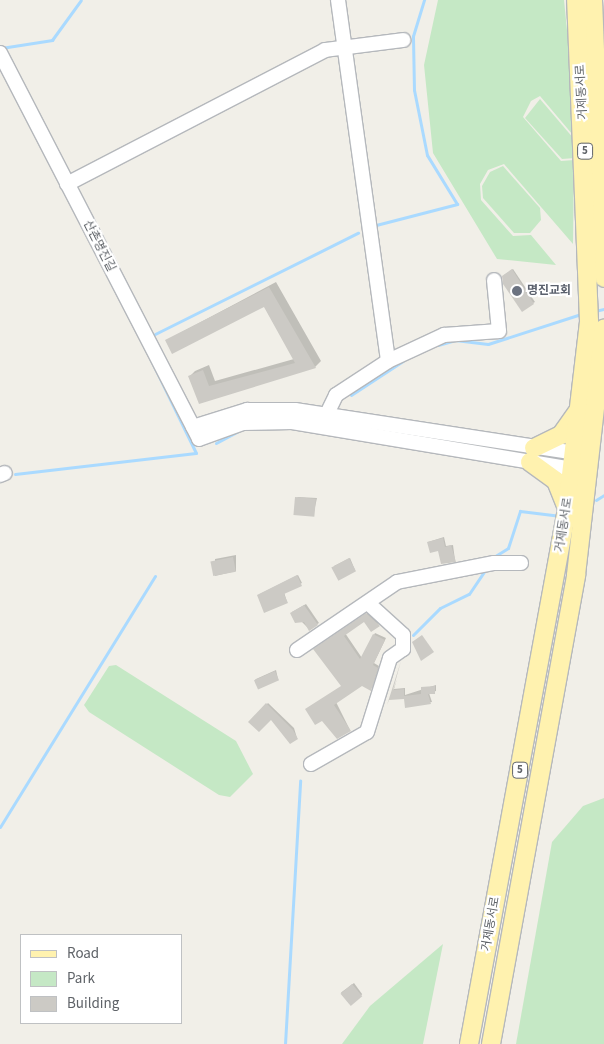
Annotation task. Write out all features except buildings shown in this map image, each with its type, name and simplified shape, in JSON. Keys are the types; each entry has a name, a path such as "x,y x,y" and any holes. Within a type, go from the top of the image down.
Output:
{"main road":[{"name":"거제동서로","path":"491,1044 591,464 596,325 588,302 576,0"},
{"name":"거제동서로","path":"593,0 604,278"},
{"name":"거제동서로","path":"469,1044 567,509 579,407 596,325"},
{"path":"567,509 556,481 532,455 561,435 579,407"}],"street":[{"path":"338,0 388,361"},
{"path":"67,184 325,50 345,50 403,40"},
{"name":"산촌명진길","path":"0,53 196,433"},
{"path":"323,421 336,396 388,361 444,335 499,331 494,280"},
{"path":"181,405 194,416 211,420"},
{"path":"196,433 211,420 247,410 295,410 323,421"},
{"path":"196,433 244,424 275,421 323,421 591,464"},
{"path":"297,650 368,604 397,582 494,563 521,563"},
{"path":"311,764 366,732 390,658 403,649 403,634 368,604"}],"green space":[{"path":"438,0 564,0 578,141 540,96 531,101 523,117 561,161 574,160 573,244 504,164 488,170 480,184 481,200 513,236 531,235 556,265 497,259 433,153 424,65"},
{"path":"540,99 580,146 575,158 562,159 525,118"},
{"path":"503,166 540,208 541,220 530,233 514,233 483,198 482,186 490,172"},
{"path":"116,665 236,741 253,774 230,797 219,795 89,712 84,705 109,666"},
{"path":"604,798 604,1044 516,1044 552,842 583,806"},
{"path":"443,944 423,1044 342,1044 370,1006"}],"waterway":[{"path":"1,48 52,40 81,0"},
{"path":"376,225 457,204 427,155 414,90 413,36 424,0"},
{"path":"155,334 358,233"},
{"path":"595,311 604,309"},
{"path":"438,345 455,340 488,344 584,313"},
{"path":"15,474 196,453 150,358"},
{"path":"351,395 403,361"},
{"path":"216,443 237,432"},
{"path":"596,500 604,495"},
{"path":"492,558 508,548 520,511 559,516"},
{"path":"413,635 440,608 469,594 485,570"},
{"path":"0,827 155,576"},
{"path":"285,1044 300,780"}],"place":[{"name":"명진교회","path":"517,291"}]}
